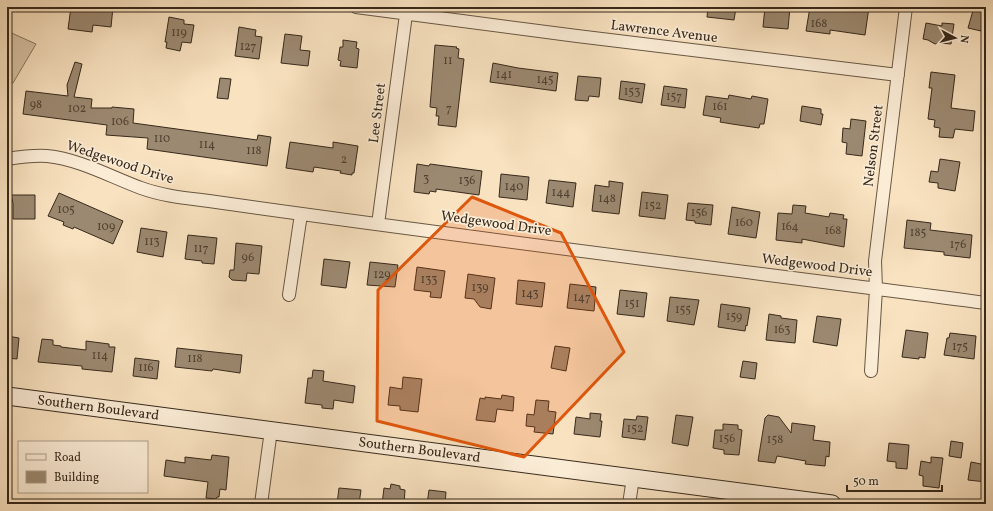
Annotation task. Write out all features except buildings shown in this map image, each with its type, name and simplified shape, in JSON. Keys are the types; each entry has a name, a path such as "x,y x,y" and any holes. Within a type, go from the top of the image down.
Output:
{"street":[{"name":"Lawrence Avenue","path":"356,7 406,10 585,37 898,75"},
{"name":"Nelson Street","path":"871,371 876,289 875,261 906,7"},
{"name":"Lee Street","path":"378,224 406,10"},
{"name":"Wedgewood Drive","path":"7,159 48,156 72,162 166,195 301,214 986,303"},
{"path":"289,295 301,214"},
{"name":"Southern Boulevard","path":"7,396 832,504"},
{"path":"261,504 270,430"},
{"path":"629,504 633,478"}],"highlighted area":[{"path":"472,197 561,233 624,352 524,457 377,421 378,290"}],"shaded area":[{"path":"7,31 36,44 13,83 7,82"}]}
